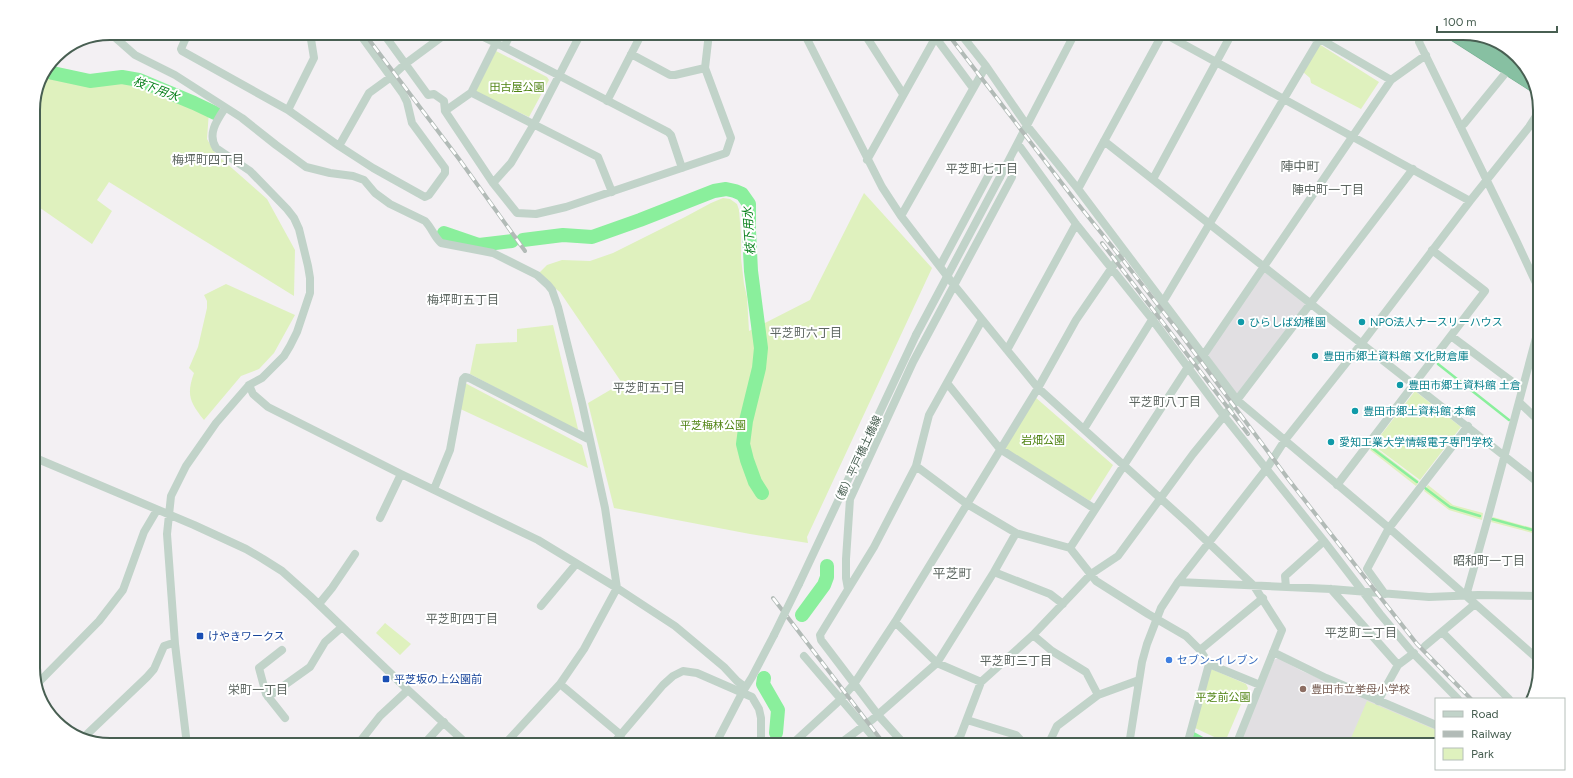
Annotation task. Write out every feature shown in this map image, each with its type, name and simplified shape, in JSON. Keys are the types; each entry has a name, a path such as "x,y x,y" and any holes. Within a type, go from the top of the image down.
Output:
{"highway":[{"path":"1461,40 1527,82"},
{"path":"1488,45 1512,60"}],"street":[{"path":"120,40 135,55 175,76 242,118 276,146 306,167 330,173 353,176 364,180 375,193 390,204 425,221 430,226 436,239 441,243 492,253 530,271 552,290 558,307 605,508 617,588 584,649 560,684 510,738"},
{"path":"185,40 181,49 182,51 288,110 373,168 425,197 429,195 445,172 445,168 412,123 407,102 403,94 364,40"},
{"path":"288,110 314,58 311,40"},
{"path":"389,40 428,95 434,94 444,101 445,111 493,183 516,213 520,214 536,214 612,192 726,152 731,138 705,68 708,40"},
{"path":"339,146 370,93 438,40"},
{"path":"490,40 668,132 671,135 682,168"},
{"path":"445,111 472,92 500,45 505,40"},
{"path":"493,183 511,163 534,124 577,40"},
{"path":"607,101 638,40"},
{"path":"807,40 882,187 901,216 954,286 1038,388 1208,542 1254,586 1263,598 1282,630 1239,738"},
{"path":"868,40 903,94"},
{"path":"867,160 932,40"},
{"path":"939,40 973,88"},
{"path":"966,40 986,66 1028,126 1078,189 1237,400 1389,528 1533,655"},
{"name":"（都）平戸橋土橋線","path":"719,738 743,690 752,677 774,635 799,584 916,335 1028,126 1071,40"},
{"path":"1078,189 1159,40"},
{"path":"1175,40 1470,200"},
{"path":"1153,179 1228,40"},
{"path":"1084,429 1163,302 1320,40"},
{"path":"1328,40 1391,80"},
{"path":"1420,40 1419,42 1487,179 1533,277"},
{"path":"631,54 670,75 705,68"},
{"path":"1070,548 1188,367 1203,356 1391,80 1426,55"},
{"path":"901,216 986,66"},
{"path":"1460,126 1464,124 1508,70"},
{"path":"472,92 598,157 612,192"},
{"path":"186,738 175,644 167,534 172,496 186,466 216,423 248,385 262,378 284,356 290,346 304,313 310,293 310,278 299,229 294,218 255,177 216,148 213,143 213,128 224,108"},
{"path":"1130,738 1139,680 1147,644 1161,608 1178,582 1208,542 1267,468 1285,440 1362,343 1470,200 1533,121"},
{"path":"1104,141 1533,478"},
{"path":"1018,144 1076,224 1152,319 1224,416 1414,653 1457,698"},
{"path":"848,589 846,578 846,559 850,498 913,362 1012,176 1010,160"},
{"path":"940,266 994,167 1002,174"},
{"path":"364,180 373,168"},
{"path":"959,738 981,682 1033,635 1091,574 1118,556 1413,169"},
{"path":"1007,350 1076,224"},
{"path":"799,738 840,700 854,684 895,622 1038,388 1076,320 1124,250"},
{"path":"1337,485 1485,291 1432,250"},
{"path":"899,738 878,715 854,684 821,640 820,635 874,547 916,466 929,415 982,320"},
{"path":"1451,336 1522,389"},
{"path":"1466,596 1533,349"},
{"path":"434,489 450,450 463,379 465,377 590,440"},
{"path":"947,383 1000,449 1095,509"},
{"path":"248,385 253,394 268,407 401,474 538,540 617,588 675,626 724,667 743,690"},
{"path":"1519,402 1533,415"},
{"path":"1385,594 1368,569 1389,528 1468,426"},
{"path":"40,460 246,549 282,571 461,738"},
{"path":"916,466 967,504 1016,533 1070,548 1096,581 1186,636 1200,650 1209,664 1260,685"},
{"path":"380,518 401,474"},
{"path":"41,680 99,621 123,590 144,532 157,510"},
{"path":"846,738 878,715 937,662 994,572 1016,533"},
{"path":"1286,588 1285,576 1324,541"},
{"path":"319,604 332,588 355,554"},
{"path":"541,606 576,564"},
{"path":"994,572 1050,594 1063,604"},
{"path":"1178,582 1331,589 1429,597 1533,596"},
{"path":"1331,589 1398,665"},
{"path":"1200,650 1263,598"},
{"path":"1425,646 1475,604"},
{"path":"895,622 937,662 981,682"},
{"path":"268,697 310,667 325,642 342,627"},
{"path":"1442,632 1508,698"},
{"path":"1033,635 1052,651 1086,672 1098,696"},
{"path":"86,734 147,677 154,669 164,646 175,644"},
{"path":"282,650 259,668 266,694 285,718"},
{"path":"1273,652 1435,726"},
{"path":"1378,701 1398,665 1414,653"},
{"path":"804,656 840,700 874,738"},
{"path":"1189,738 1209,664"},
{"path":"618,738 663,685 673,676 683,671 697,673 743,690 752,696 760,709 761,738"},
{"path":"1051,738 1057,726 1098,696 1139,680"},
{"path":"560,684 621,735"},
{"path":"363,738 380,716 408,690"},
{"path":"967,720 1016,735 1019,738"},
{"path":"429,738 444,722"}],"shaded area":[{"path":"1263,271 1306,305 1237,395 1207,354"},
{"name":"豊田市立挙母小学校","path":"1278,658 1302,671 1435,728 1435,738 1242,738 1274,660"},
{"path":"1194,732 1205,738 1192,738"}],"green space":[{"path":"1319,44 1379,82 1361,109 1311,83 1310,78 1303,72"},
{"name":"田古屋公園","path":"496,51 547,77 549,80 529,117 475,92"},
{"path":"99,75 209,111 207,139 216,154 267,199 295,250 294,296 109,182 97,200 112,211 92,244 40,208 40,105 45,83 49,76"},
{"name":"平芝梅林公園","path":"864,193 932,268 807,537 808,543 750,534 614,508 588,403 622,383 560,292 537,275 547,265 562,260 590,261 613,253 711,203 723,198 730,199 737,204 739,210 741,258 747,297 749,331 810,300"},
{"path":"226,284 295,315 274,353 259,369 241,376 204,420 195,408 191,398 190,387 194,373 189,368 198,347 207,308 207,301 204,295"},
{"path":"553,325 578,429 577,431 470,374 476,344 517,342 517,329"},
{"path":"465,383 582,445 588,468 456,407"},
{"path":"1415,391 1461,427 1420,480 1373,445"},
{"name":"岩畑公園","path":"1035,397 1113,465 1090,501 1004,448"},
{"path":"1373,446 1419,481 1416,486 1370,450"},
{"path":"1428,485 1453,505 1483,513 1482,520 1449,510 1424,491"},
{"path":"1493,517 1533,528 1533,533 1491,522"},
{"path":"385,623 411,644 400,655 376,633"},
{"name":"平芝前公園","path":"1209,668 1246,684 1248,688 1227,738 1216,738 1195,728"},
{"path":"1367,701 1435,730 1435,738 1351,738"}],"waterway":[{"name":"枝下用水","path":"51,73 90,81 122,77 139,80 215,113"},
{"name":"枝下用水","path":"523,240 563,235 592,237 714,191 726,189 742,194 749,204 751,271 761,348 759,368 746,421 743,444 755,482 762,493"},
{"name":"枝下用水","path":"444,233 479,245 512,241"},
{"path":"1438,364 1509,420"},
{"path":"1372,448 1417,482"},
{"path":"1425,488 1450,507 1480,516"},
{"path":"1492,519 1533,530"},
{"name":"枝下用水","path":"802,615 824,585 827,577 827,566"},
{"name":"枝下用水","path":"764,678 763,684 778,710 776,733"}],"railway":[{"path":"369,40 459,159 525,251"},
{"path":"952,40 1074,199 1182,336 1289,480 1417,644 1470,698"},
{"path":"1102,243 1248,434"},
{"path":"773,598 880,738"}],"place":[{"name":"ひらしば幼稚園","path":"1241,322"},
{"name":"NPO法人ナースリーハウス","path":"1362,322"},
{"name":"豊田市郷土資料館 文化財倉庫","path":"1315,356"},
{"name":"豊田市郷土資料館 土倉","path":"1400,385"},
{"name":"豊田市郷土資料館 本館","path":"1355,411"},
{"name":"愛知工業大学情報電子専門学校","path":"1331,442"},
{"name":"けやきワークス","path":"200,636"},
{"name":"セブン-イレブン","path":"1169,660"},
{"name":"平芝坂の上公園前","path":"386,679"},
{"name":"豊田市立挙母小学校","path":"1303,689"}],"district":[{"name":"梅坪町四丁目","path":"208,160"},
{"name":"陣中町","path":"1300,166"},
{"name":"平芝町七丁目","path":"982,169"},
{"name":"陣中町一丁目","path":"1328,190"},
{"name":"梅坪町五丁目","path":"463,300"},
{"name":"平芝町六丁目","path":"806,333"},
{"name":"平芝町五丁目","path":"649,388"},
{"name":"平芝町八丁目","path":"1165,402"},
{"name":"昭和町一丁目","path":"1489,561"},
{"name":"平芝町","path":"952,573"},
{"name":"平芝町四丁目","path":"462,619"},
{"name":"平芝町二丁目","path":"1361,633"},
{"name":"平芝町三丁目","path":"1016,661"},
{"name":"栄町一丁目","path":"258,690"}]}
